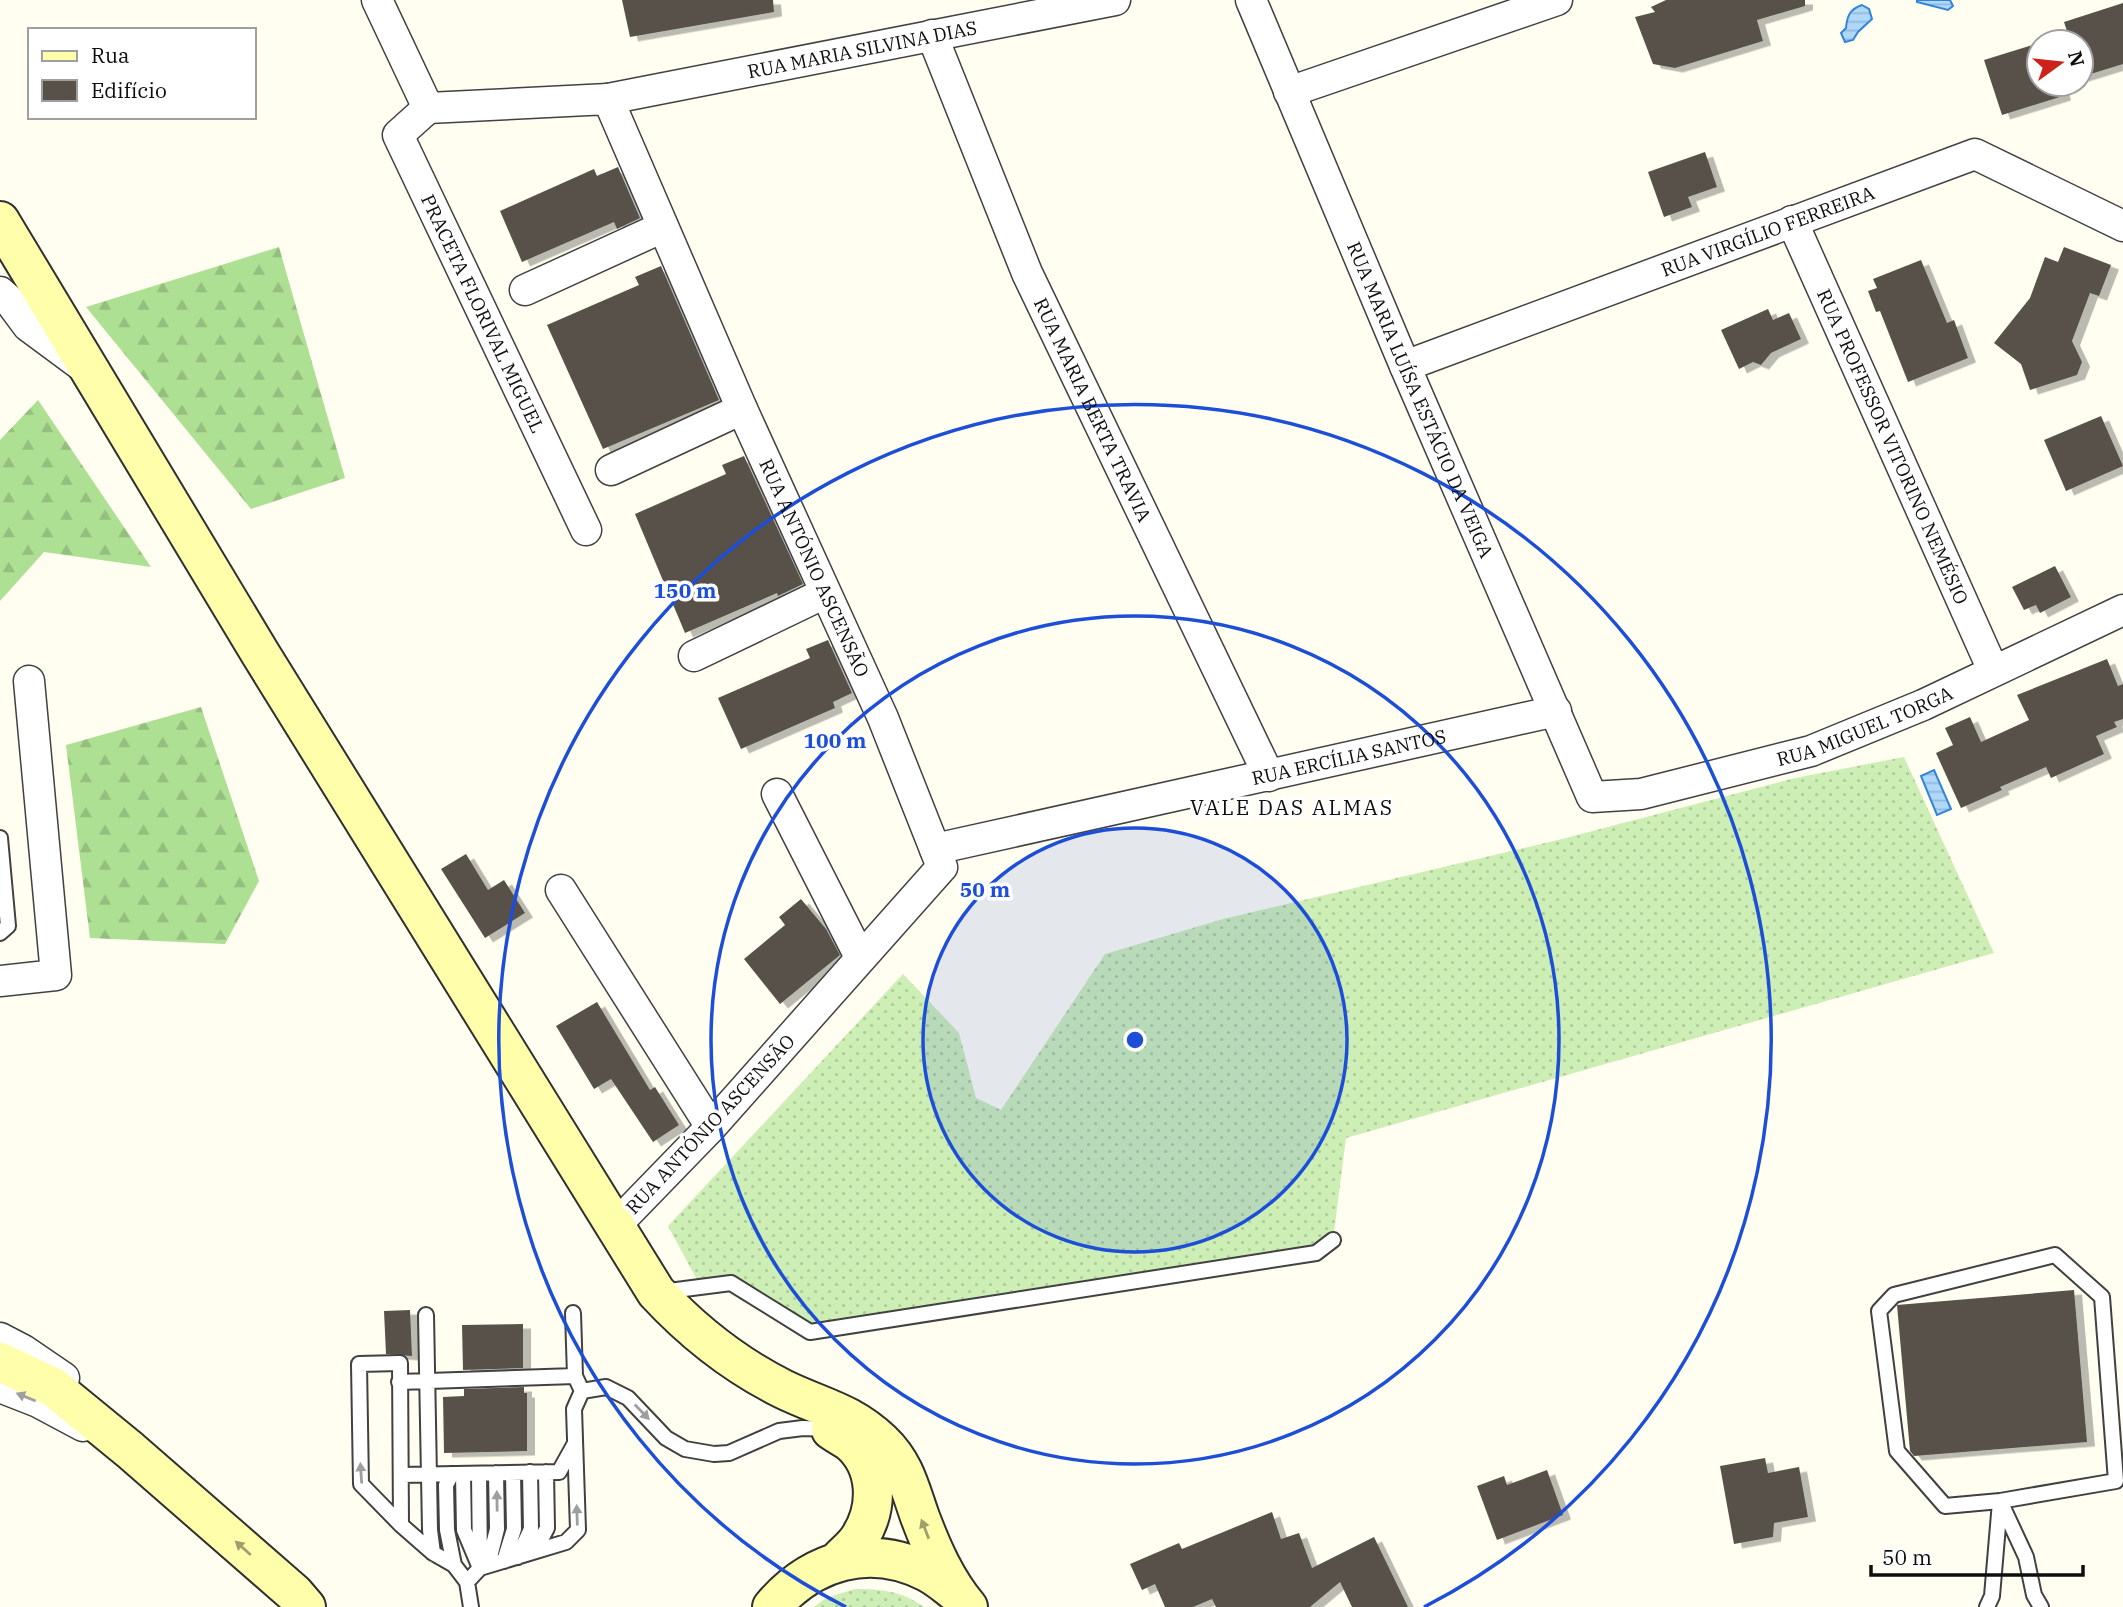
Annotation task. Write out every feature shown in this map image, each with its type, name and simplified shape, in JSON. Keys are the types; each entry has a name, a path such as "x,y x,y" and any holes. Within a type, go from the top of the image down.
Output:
{"street":[{"path":"377,0 428,108 608,99"},
{"name":"RUA MARIA SILVINA DIAS","path":"608,99 1115,0"},
{"name":"RUA MARIA LUÍSA ESTÁCIO DA VEIGA","path":"1251,0 1405,366 1592,797"},
{"path":"1290,92 1557,0"},
{"name":"RUA MARIA BERTA TRAVIA","path":"932,35 1027,273 1269,776"},
{"name":"RUA ANTÓNIO ASCENSÃO","path":"608,99 741,409 883,718 942,867 711,1127 615,1226"},
{"name":"PRACETA FLORIVAL MIGUEL","path":"428,108 398,135 586,530"},
{"name":"RUA VIRGÍLIO FERREIRA","path":"1405,366 1975,154 2123,226"},
{"path":"0,221 267,664 656,1292 697,1333 740,1365 785,1390 839,1411 883,1443 900,1463 910,1483 931,1547 961,1599"},
{"name":"RUA PROFESSOR VITORINO NEMÉSIO","path":"1793,221 1993,670"},
{"path":"525,290 663,227"},
{"path":"0,292 28,326 91,373"},
{"path":"611,470 741,409"},
{"path":"694,656 825,593"},
{"name":"RUA MIGUEL TORGA","path":"1592,797 1642,794 1811,751 1923,705 2123,610"},
{"path":"0,981 56,975 29,681"},
{"name":"RUA ERCÍLIA SANTOS","path":"935,849 1556,711"},
{"path":"777,794 860,957"},
{"path":"561,890 711,1127"},
{"path":"0,1338 59,1373 131,1450"},
{"path":"0,1362 53,1387 131,1450 307,1602"},
{"path":"0,1387 38,1402 131,1450"},
{"path":"785,1390 830,1429 851,1443 866,1462 874,1486 872,1511 860,1537 838,1561"},
{"path":"772,1607 786,1590 810,1572 838,1561 869,1557 900,1561 928,1572 961,1599"}],"lane":[{"path":"0,838 8,926 0,933"},
{"path":"656,1292 732,1283 810,1332 1316,1253 1332,1240"},
{"path":"2055,1255 2102,1297 2116,1480 2000,1501 1945,1506 1897,1451 1879,1311 1894,1295 2055,1255"},
{"path":"467,1582 484,1567 566,1542 578,1530 574,1409 582,1391 575,1376 573,1313"},
{"path":"426,1315 430,1531 433,1553"},
{"path":"401,1525 400,1363 359,1364 361,1484 401,1525 433,1553 454,1565 467,1582 471,1607"},
{"path":"400,1382 575,1376"},
{"path":"582,1391 606,1387 628,1398 666,1438 685,1449 714,1454 729,1453 779,1431 830,1429"},
{"path":"401,1475 559,1472 575,1443"},
{"path":"511,1559 531,1529 530,1472"},
{"path":"535,1551 547,1528 546,1472"},
{"path":"484,1567 497,1529 496,1473"},
{"path":"511,1559 514,1529 513,1473"},
{"path":"457,1474 464,1530 484,1567"},
{"path":"454,1565 447,1530 446,1485 457,1474"},
{"path":"480,1474 484,1567"},
{"path":"1987,1607 1992,1597 2000,1501"},
{"path":"2000,1501 2026,1557 2034,1595 2041,1607"}],"green space":[{"path":"279,247 345,478 251,509 86,307"},
{"path":"38,400 151,567 44,552 0,601 0,440"},
{"path":"201,707 259,881 225,944 90,938 66,745"},
{"path":"1904,757 1994,953 1346,1138 1333,1240 1316,1253 810,1332 732,1283 701,1287 668,1226 903,974 959,1033 976,1098 1001,1110 1105,954 1223,919 1562,839 1795,778"},
{"path":"855,1589 891,1592 908,1597 924,1607 814,1607 826,1598"}],"water":[{"path":"1917,0 1950,0 1953,6 1948,10"},
{"path":"1862,5 1869,9 1872,19 1853,40 1845,42 1841,33 1846,28 1848,17"},
{"path":"1934,770 1951,809 1937,815 1921,776"}],"building":[{"path":"622,0 773,0 774,12 630,37"},
{"path":"1666,0 1805,0 1805,6 1757,20 1763,41 1675,68 1653,64 1635,17 1655,12 1651,7"},
{"path":"2123,3 2123,64 2095,73 2095,28 2066,28 2064,22"},
{"path":"2025,47 2025,98 2057,98 2002,115 1984,60"},
{"path":"1705,152 1717,187 1688,197 1692,207 1664,217 1648,172"},
{"path":"618,167 640,218 617,229 614,222 522,262 500,211 594,169 597,176"},
{"path":"2064,247 2111,265 2099,296 2090,293 2072,341 2082,362 2077,375 2030,390 2021,364 1994,343 2030,298 2045,257 2058,262"},
{"path":"1921,260 1947,323 1954,320 1968,358 1908,382 1880,311 1876,312 1868,291 1877,288 1873,279"},
{"path":"661,266 719,400 603,449 547,325 639,285 635,277"},
{"path":"1768,309 1773,320 1789,313 1801,339 1771,353 1761,365 1753,362 1739,369 1721,330"},
{"path":"2101,416 2123,466 2066,491 2044,440"},
{"path":"744,456 803,584 685,633 635,514 726,474 722,465"},
{"path":"2055,566 2071,597 2040,613 2036,605 2024,610 2012,587"},
{"path":"828,640 852,693 833,702 835,708 741,749 718,698 810,658 806,649"},
{"path":"2107,659 2118,686 2123,684 2123,719 2114,722 2117,727 2096,736 2104,754 2051,778 2046,767 1961,808 1936,753 1953,745 1945,728 1970,717 1981,742 2029,720 2017,695"},
{"path":"466,854 488,890 504,880 525,913 485,938 441,869"},
{"path":"801,899 826,929 840,955 780,1004 744,959 785,925 779,917"},
{"path":"597,1002 650,1090 655,1087 679,1125 653,1142 611,1079 594,1089 556,1026"},
{"path":"2074,1290 2087,1442 1914,1456 1910,1451 1897,1305"},
{"path":"410,1310 412,1356 386,1354 384,1311"},
{"path":"523,1324 523,1368 463,1370 462,1325"},
{"path":"524,1387 524,1393 527,1393 527,1451 444,1453 443,1397 464,1396 464,1389"},
{"path":"1765,1458 1768,1473 1799,1467 1808,1517 1774,1523 1773,1537 1734,1544 1720,1466"},
{"path":"1547,1470 1563,1515 1497,1540 1477,1486 1504,1476 1507,1485"},
{"path":"1272,1512 1281,1539 1299,1533 1312,1568 1374,1537 1408,1607 1352,1607 1340,1582 1310,1607 1216,1607 1212,1599 1193,1607 1165,1607 1155,1584 1142,1590 1130,1564 1179,1543 1182,1549"}],"district":[{"name":"VALE DAS ALMAS","path":"1292,808"}]}
